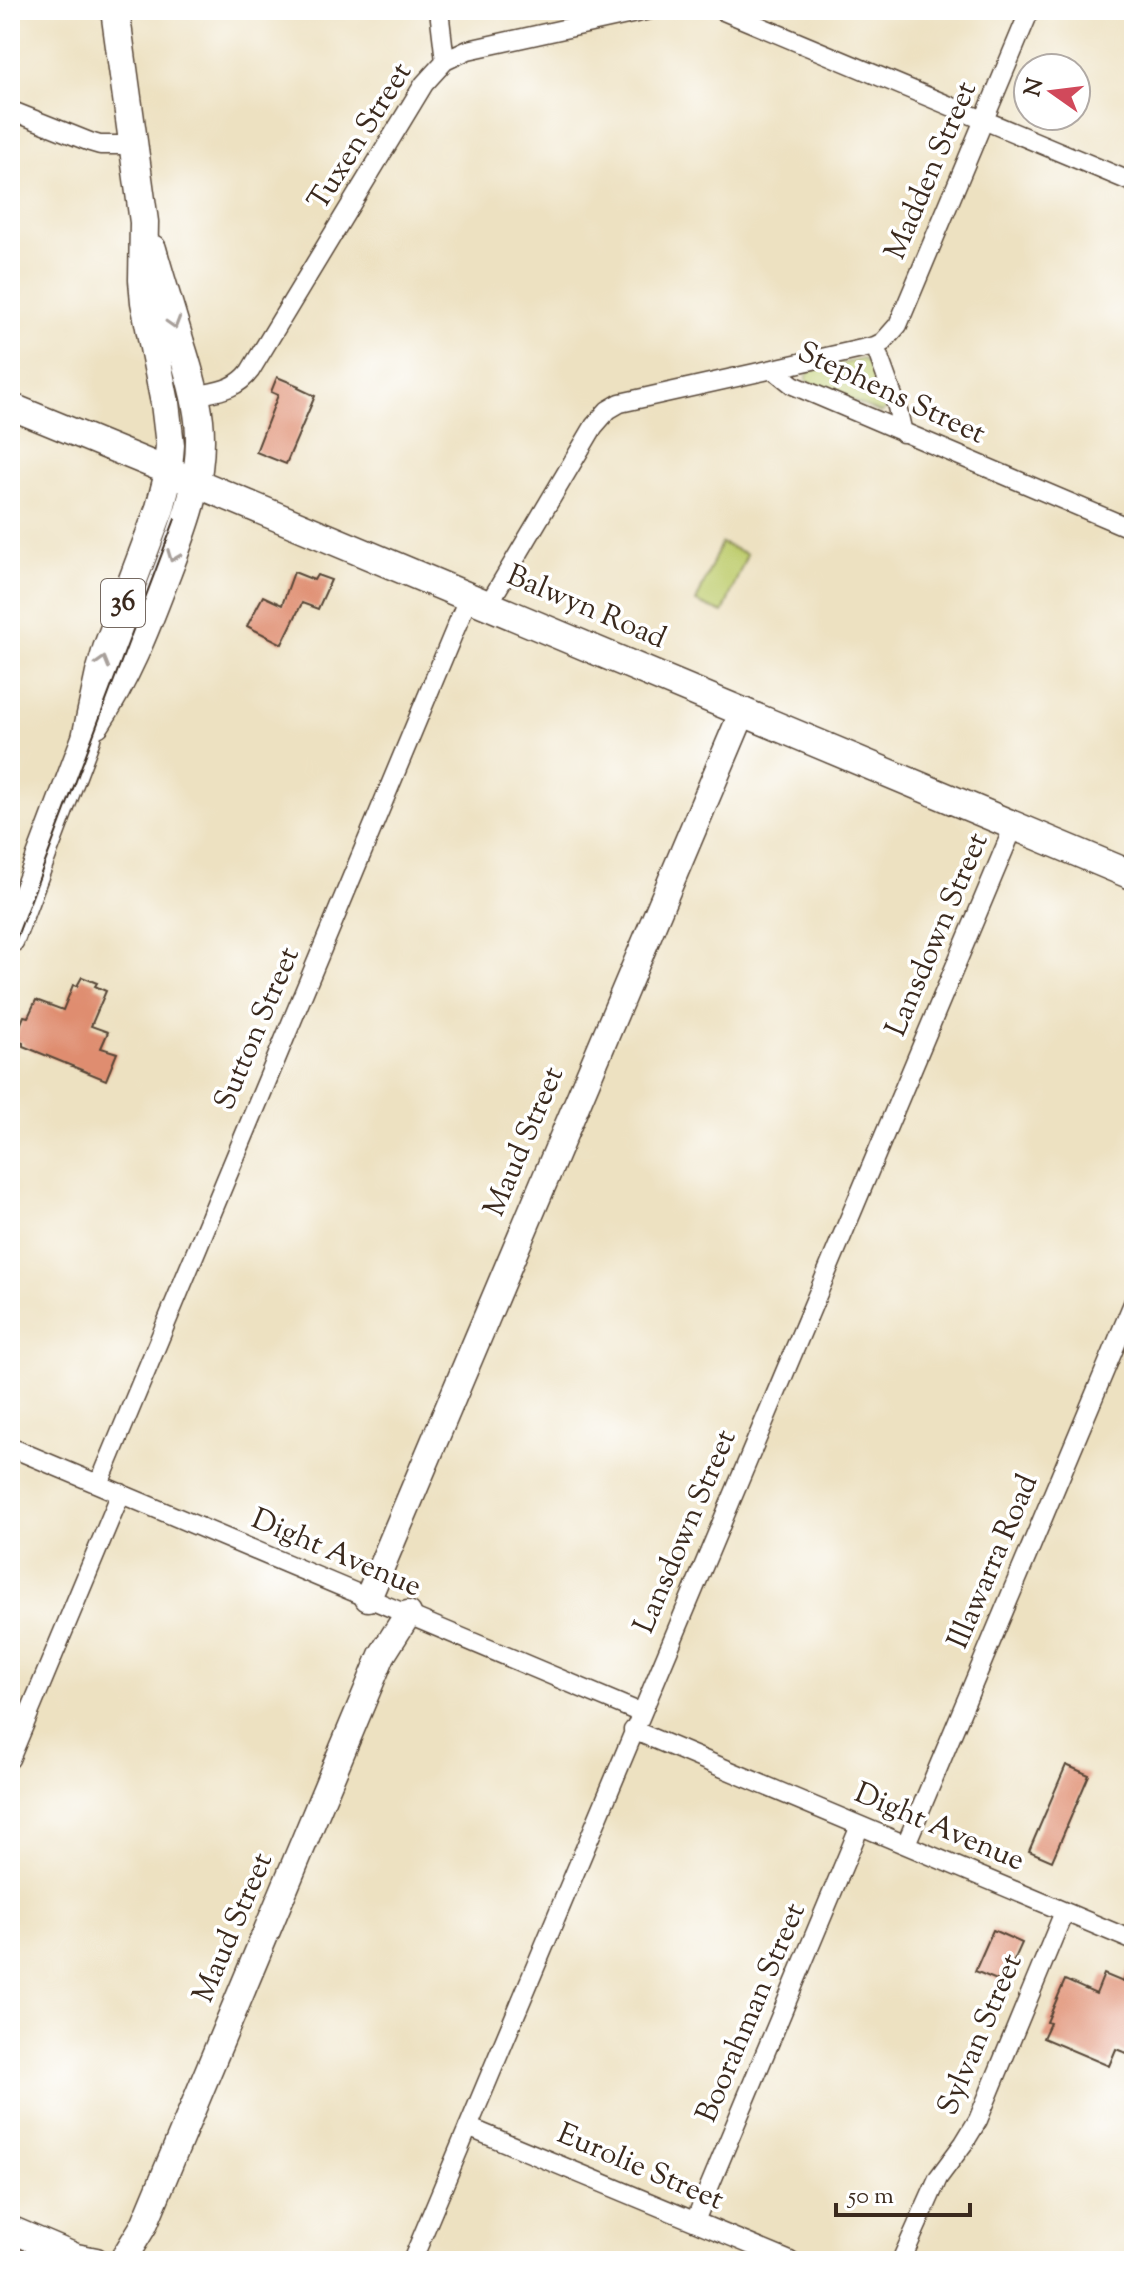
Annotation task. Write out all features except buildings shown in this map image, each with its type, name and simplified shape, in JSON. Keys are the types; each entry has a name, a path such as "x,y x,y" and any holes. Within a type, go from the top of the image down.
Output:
{"main road":[{"name":"36","path":"86,738 123,679 142,638 188,517 200,458 195,396 144,222 115,10"},
{"name":"36","path":"10,939 86,738 107,649 160,508 168,471 168,418 143,291 144,222"},
{"name":"Balwyn Road","path":"168,471 1134,876"}],"street":[{"path":"439,10 445,61"},
{"name":"Tuxen Street","path":"195,396 232,387 250,371 424,84 445,61 468,50 650,10"},
{"path":"721,10 1134,183"},
{"name":"Madden Street","path":"875,346 883,342 898,325 1030,10"},
{"path":"10,110 100,145 133,145"},
{"path":"773,369 875,346 903,433"},
{"name":"Stephens Street","path":"479,600 594,426 608,410 620,403 773,369 793,385 1134,530"},
{"name":"Balwyn Road","path":"10,406 168,471"},
{"name":"Sutton Street","path":"99,1484 479,600"},
{"name":"Maud Street","path":"368,1598 743,711"},
{"name":"Lansdown Street","path":"412,2261 1014,826"},
{"name":"Illawarra Road","path":"906,1844 1134,1301"},
{"name":"Dight Avenue","path":"10,1447 400,1612 860,1826 1134,1941"},
{"path":"10,1759 121,1493"},
{"name":"Maud Street","path":"122,2261 144,2225 400,1612"},
{"name":"Boorahman Street","path":"695,2221 860,1826"},
{"name":"Sylvan Street","path":"901,2261 938,2178 978,2120 1064,1912"},
{"name":"Eurolie Street","path":"468,2127 790,2261"},
{"name":"Maud Street","path":"136,2261 144,2225"},
{"path":"10,2229 85,2260"}],"green space":[{"path":"863,359 869,364 885,403 886,409 881,413 806,379 809,371"},
{"path":"721,543 747,554 723,613 696,602"}],"tram line":[{"path":"10,955 175,519"}]}
